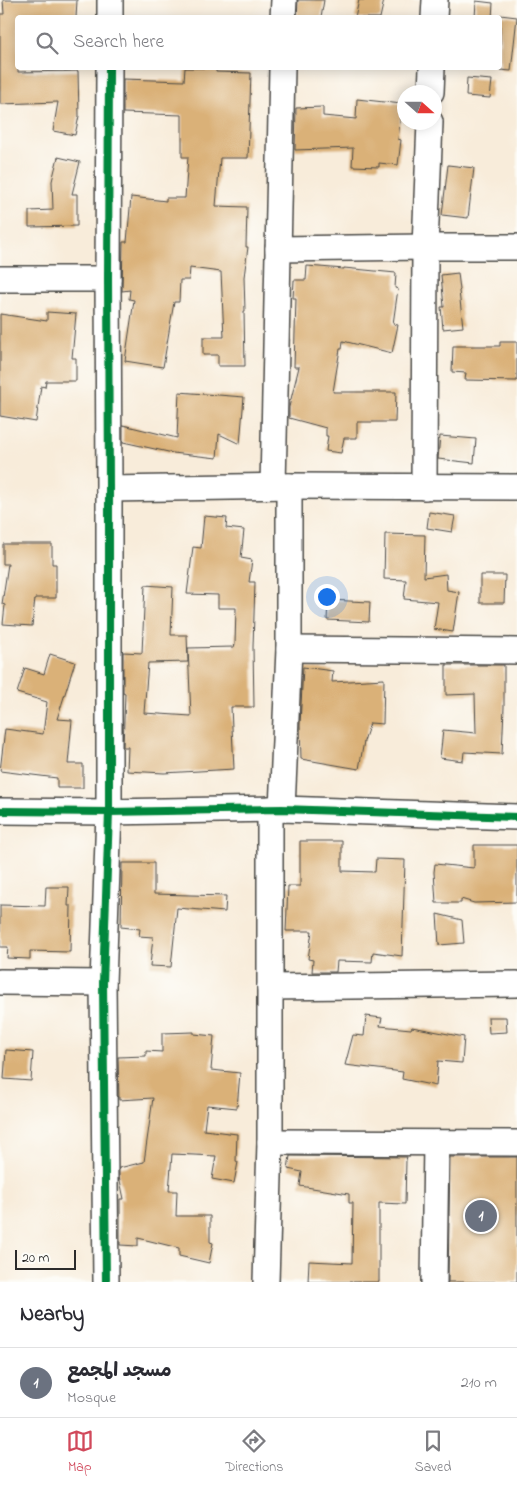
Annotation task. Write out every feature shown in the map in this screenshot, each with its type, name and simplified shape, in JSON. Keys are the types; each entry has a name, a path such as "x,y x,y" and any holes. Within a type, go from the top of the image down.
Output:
{"street":[{"path":"110,0 110,15"},
{"path":"283,15 284,0"},
{"path":"434,15 435,0"},
{"path":"106,1282 103,984 109,812 109,70"},
{"path":"266,1282 270,1142 270,987 276,809 288,649 281,486 278,249 282,70"},
{"path":"431,85 432,70"},
{"path":"424,487 425,247 430,130"},
{"path":"278,249 517,247"},
{"path":"0,279 108,279"},
{"path":"109,489 281,486 517,487"},
{"path":"288,649 517,651"},
{"path":"0,811 109,812 276,809 517,817"},
{"path":"0,982 103,984"},
{"path":"270,987 517,984"},
{"path":"270,1142 517,1143"},
{"path":"434,1282 436,1143"}],"building":[{"path":"3,0 77,0 76,15 15,15 15,70 18,70 18,72 78,71 79,116 75,135 53,131 58,102 0,104 0,14 4,14"},
{"path":"298,0 324,0 322,15 297,15"},
{"path":"359,0 384,0 381,15 356,15"},
{"path":"476,1 493,3 492,15 475,15"},
{"path":"502,15 517,17 511,71 500,70 502,70"},
{"path":"185,70 251,73 248,158 220,158 216,206 247,207 246,247 248,247 244,277 245,366 218,366 218,355 203,355 203,337 224,337 221,272 190,268 189,280 180,280 179,302 174,302 163,367 125,361 134,300 129,299 130,290 122,291 123,242 127,242 131,197 166,201 166,198 185,198 188,157 182,157 182,115 123,113 123,79 184,81"},
{"path":"467,78 492,80 490,98 466,96"},
{"path":"357,99 397,103 397,130 399,130 398,139 401,140 398,165 379,163 379,167 352,166 353,148 295,150 296,108 323,107 323,116 356,119"},
{"path":"58,157 80,162 72,194 77,194 77,226 29,227 29,211 53,210 52,181"},
{"path":"448,165 474,168 468,218 442,215"},
{"path":"307,266 396,273 395,288 398,289 393,324 398,325 392,353 343,341 333,392 396,392 395,422 357,422 357,438 344,438 341,453 326,451 328,436 326,436 326,428 289,418 289,407 299,367 294,367 296,298 293,298 294,280 306,280"},
{"path":"458,273 463,327 443,329 441,307 444,307 441,275"},
{"path":"47,312 76,314 72,358 76,358 76,381 46,381 45,387 41,386 36,422 0,416 0,314 47,321"},
{"path":"500,342 517,342 517,381 465,380 466,373 452,372 453,346 500,346"},
{"path":"179,392 244,397 240,444 219,434 217,458 173,453 123,442 123,425 177,438"},
{"path":"440,436 476,439 474,463 438,459"},
{"path":"429,512 455,516 452,532 427,528"},
{"path":"204,516 227,518 226,528 244,530 241,558 252,560 249,582 255,582 254,707 231,707 234,769 164,773 127,771 128,747 123,747 125,693 123,692 123,652 142,653 145,585 173,587 171,635 187,635 188,662 148,663 144,713 191,716 188,648 234,647 235,644 236,608 218,608 218,595 187,594 193,547 201,548"},
{"path":"385,534 425,535 424,577 446,574 447,590 459,592 453,632 434,629 438,602 404,599 406,580 384,579"},
{"path":"3,544 52,544 52,564 56,564 56,598 35,598 32,626 3,624 5,605 2,604 8,564 3,564"},
{"path":"480,575 505,575 504,603 480,603"},
{"path":"328,600 370,602 369,622 327,620"},
{"path":"50,654 75,662 57,719 72,720 68,764 83,764 83,788 57,788 57,778 0,771 5,729 43,734 47,702 17,693 25,668 44,674"},
{"path":"446,665 504,665 502,754 464,752 463,761 440,758 443,730 476,733 475,694 446,695"},
{"path":"303,667 333,671 332,682 384,679 383,724 370,723 364,741 359,769 301,759 300,725"},
{"path":"300,841 342,841 342,871 375,872 376,859 405,860 402,956 373,952 372,962 337,961 336,972 312,972 313,960 308,959 312,931 286,931 288,886 300,886"},
{"path":"474,845 517,845 517,902 474,903 461,899 461,903 436,903 435,864 474,868"},
{"path":"122,863 154,863 154,894 226,896 225,912 177,908 171,967 150,966 153,937 139,936 140,929 121,927"},
{"path":"46,887 69,887 68,906 71,906 70,952 30,951 30,959 7,958 8,947 0,947 0,905 45,906"},
{"path":"437,914 462,920 464,943 439,945"},
{"path":"366,1016 382,1018 380,1026 411,1029 412,1027 464,1037 462,1063 438,1061 436,1086 402,1079 403,1072 345,1065 353,1035 364,1036"},
{"path":"488,1017 506,1017 507,1032 489,1033"},
{"path":"194,1032 194,1034 214,1036 211,1070 240,1073 237,1108 207,1105 204,1130 237,1134 236,1161 238,1162 234,1183 212,1179 216,1156 172,1154 169,1191 177,1191 176,1216 210,1216 210,1242 213,1243 209,1263 179,1256 179,1248 138,1238 138,1246 120,1245 120,1199 124,1199 119,1168 144,1162 153,1098 119,1100 118,1057 146,1056 146,1051 162,1052 162,1033"},
{"path":"6,1050 33,1052 31,1081 4,1079"},
{"path":"290,1156 407,1157 405,1204 379,1203 379,1282 308,1282 309,1261 352,1263 353,1203 349,1203 349,1194 300,1186 302,1172 288,1169"},
{"path":"450,1157 517,1157 517,1282 448,1282"}],"cycle path":[{"path":"106,1282 103,983 109,812 109,70"},
{"path":"0,811 109,812 282,809 517,817"}],"place":[{"name":"مسجد المجمع","path":"481,1216"}]}
